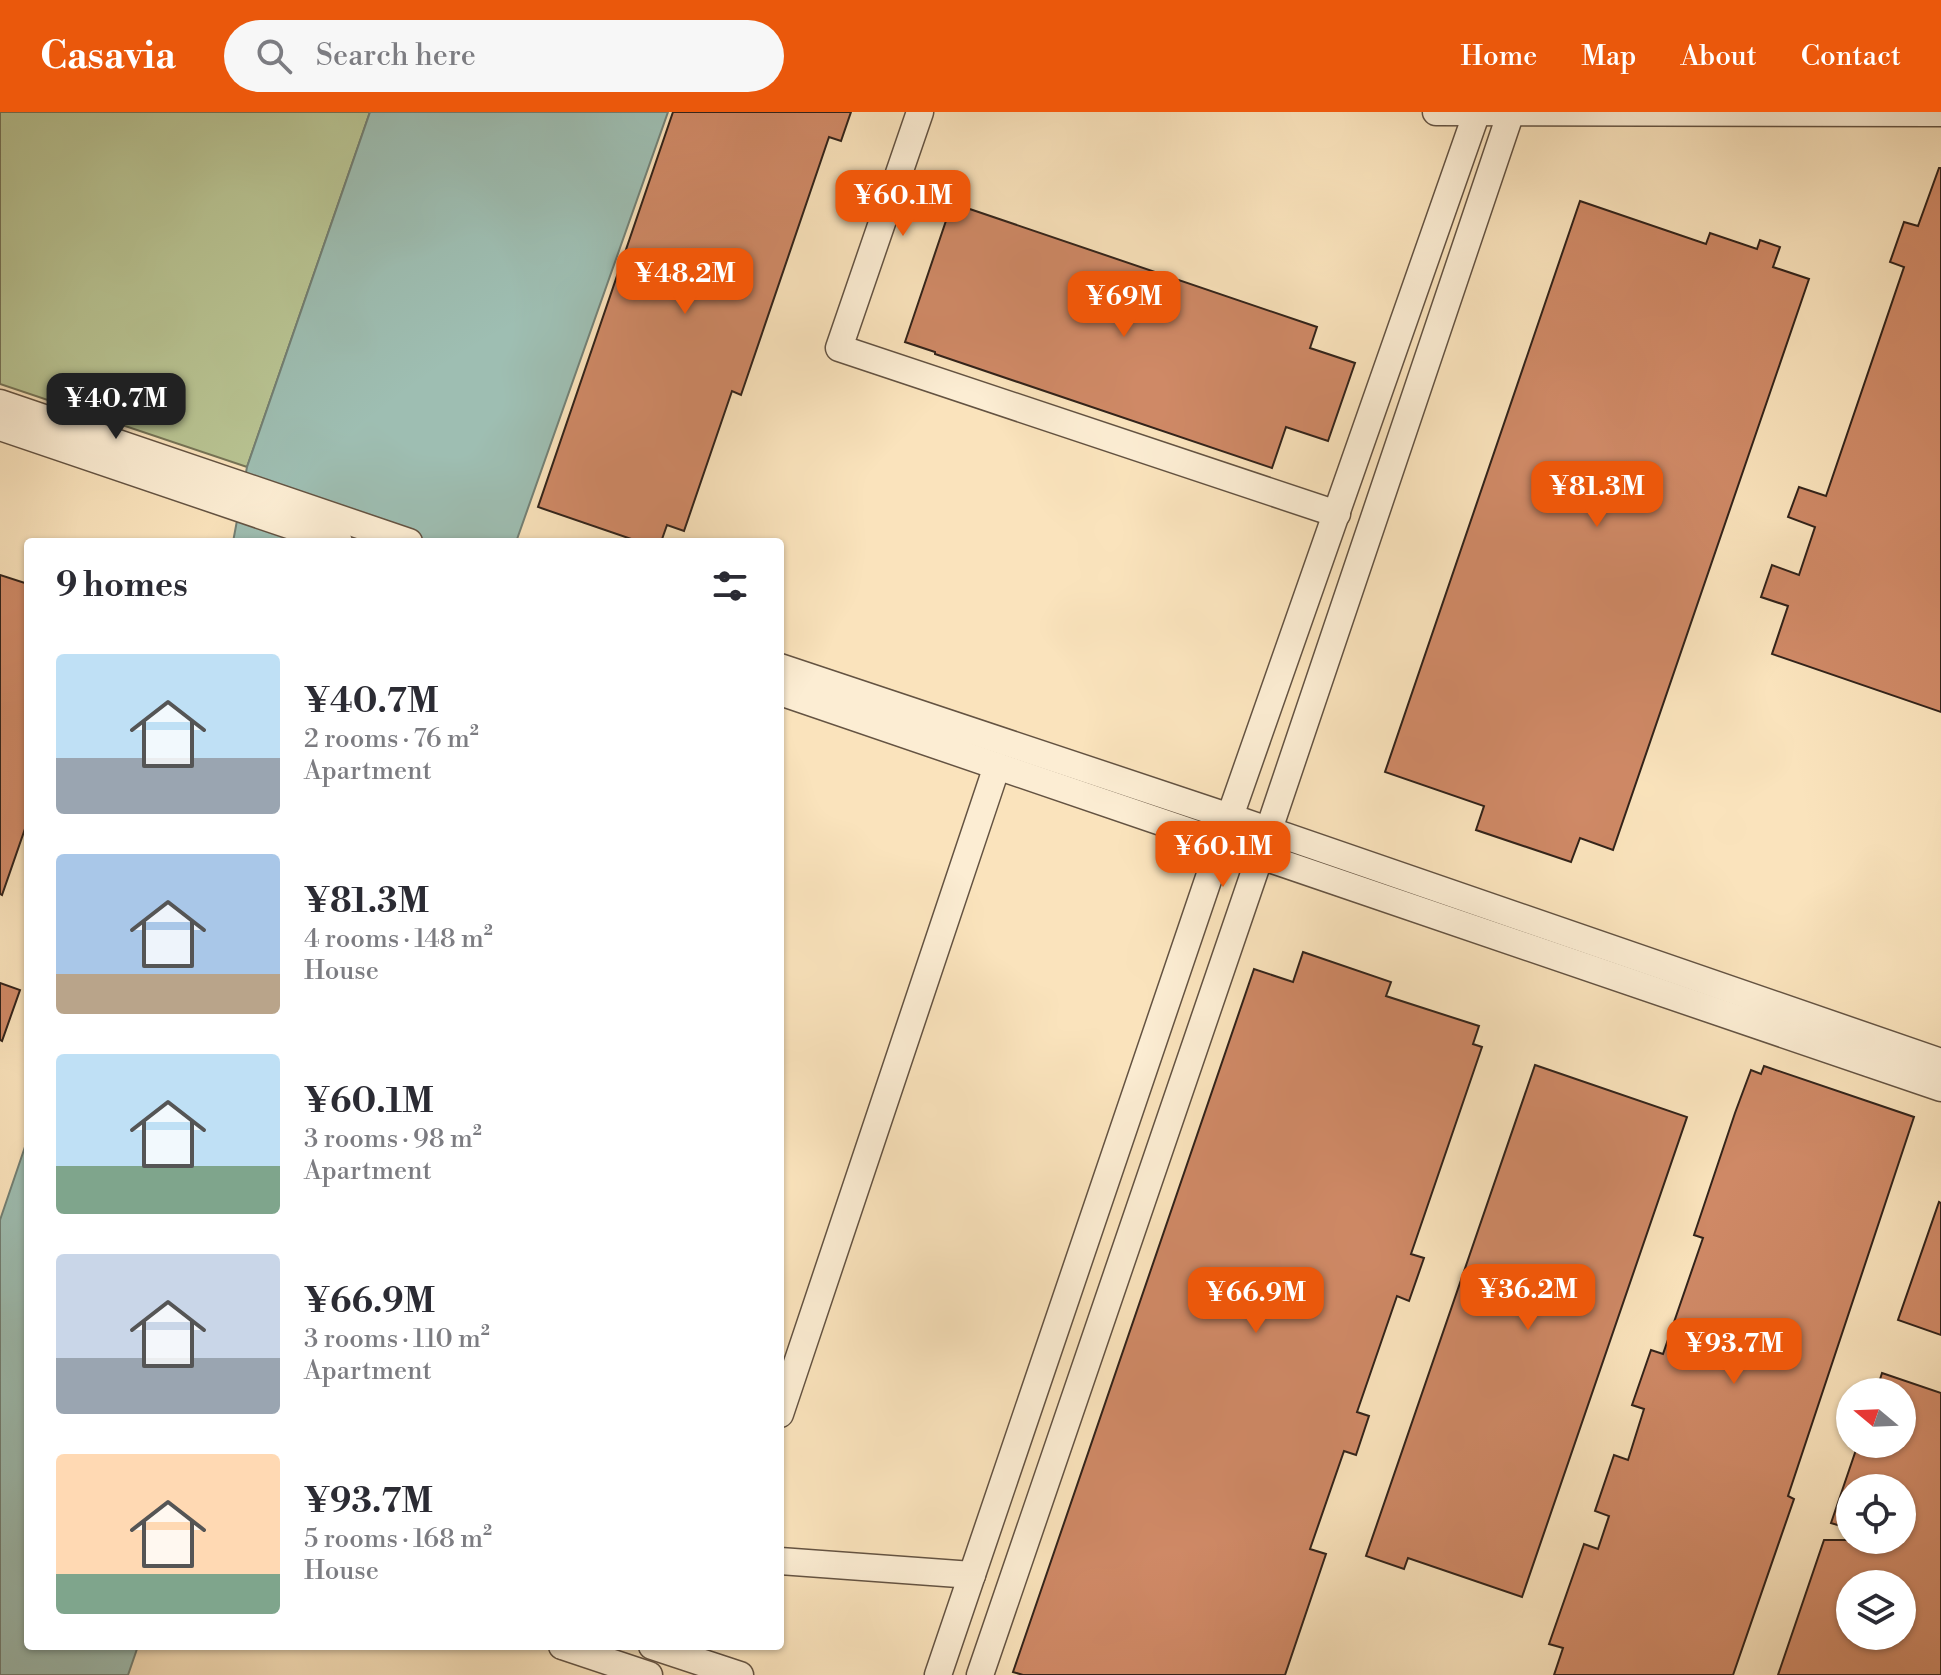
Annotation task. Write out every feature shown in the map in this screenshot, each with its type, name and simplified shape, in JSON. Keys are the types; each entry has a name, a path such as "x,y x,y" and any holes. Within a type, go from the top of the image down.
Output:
{"street":[{"path":"920,112 839,348 1337,514"},
{"path":"1436,112 1941,113"},
{"path":"938,1675 1221,842 1476,113"},
{"path":"980,1675 1511,113"},
{"path":"0,403 222,491 330,538"},
{"path":"0,427 394,538"},
{"path":"784,668 1269,830 1941,1062"},
{"path":"784,693 1941,1088"},
{"path":"784,1402 997,766"},
{"path":"784,1561 972,1575"},
{"path":"574,1650 649,1675"},
{"path":"664,1650 740,1675"}],"green space":[{"path":"0,112 370,112 247,467 0,384"}],"shaded area":[{"path":"370,112 668,112 517,538 234,538 247,467"},
{"path":"24,1150 24,1650 137,1650 128,1675 0,1675 0,1220"}],"building":[{"path":"673,112 851,112 841,141 829,137 741,395 732,391 684,531 667,525 662,538 628,538 538,507"},
{"path":"1939,168 1941,712 1772,654 1788,606 1761,597 1772,565 1799,575 1815,527 1788,517 1799,487 1826,496 1904,267 1890,262 1904,222 1918,226"},
{"path":"1580,201 1706,244 1710,233 1757,249 1760,240 1780,247 1773,267 1809,279 1613,850 1580,838 1571,862 1476,830 1484,806 1385,772"},
{"path":"952,203 1317,327 1310,348 1355,363 1328,441 1286,427 1272,468 905,342"},
{"path":"0,575 24,583 24,832 0,894"},
{"path":"1303,952 1391,982 1386,996 1479,1026 1473,1044 1482,1047 1411,1254 1424,1258 1409,1301 1397,1296 1357,1412 1369,1416 1356,1455 1344,1451 1310,1549 1326,1554 1285,1675 1023,1675 1013,1672 1254,969 1293,982"},
{"path":"0,983 20,990 2,1041 0,1040"},
{"path":"1535,1065 1687,1117 1522,1597 1408,1558 1404,1569 1366,1556"},
{"path":"1764,1066 1914,1117 1788,1496 1794,1499 1733,1675 1554,1675 1563,1648 1549,1644 1584,1544 1598,1549 1609,1516 1595,1511 1614,1455 1628,1460 1644,1409 1632,1405 1651,1350 1663,1354 1703,1238 1694,1235 1751,1070 1761,1074"},
{"path":"1941,1203 1941,1335 1898,1320"},
{"path":"1882,1373 1897,1378 1880,1378"},
{"path":"1916,1385 1941,1393 1941,1675 1778,1675 1824,1540 1836,1540 1836,1554 1916,1554 1916,1474 1848,1474 1853,1458 1916,1458"},
{"path":"1836,1508 1836,1525 1831,1523"}]}
